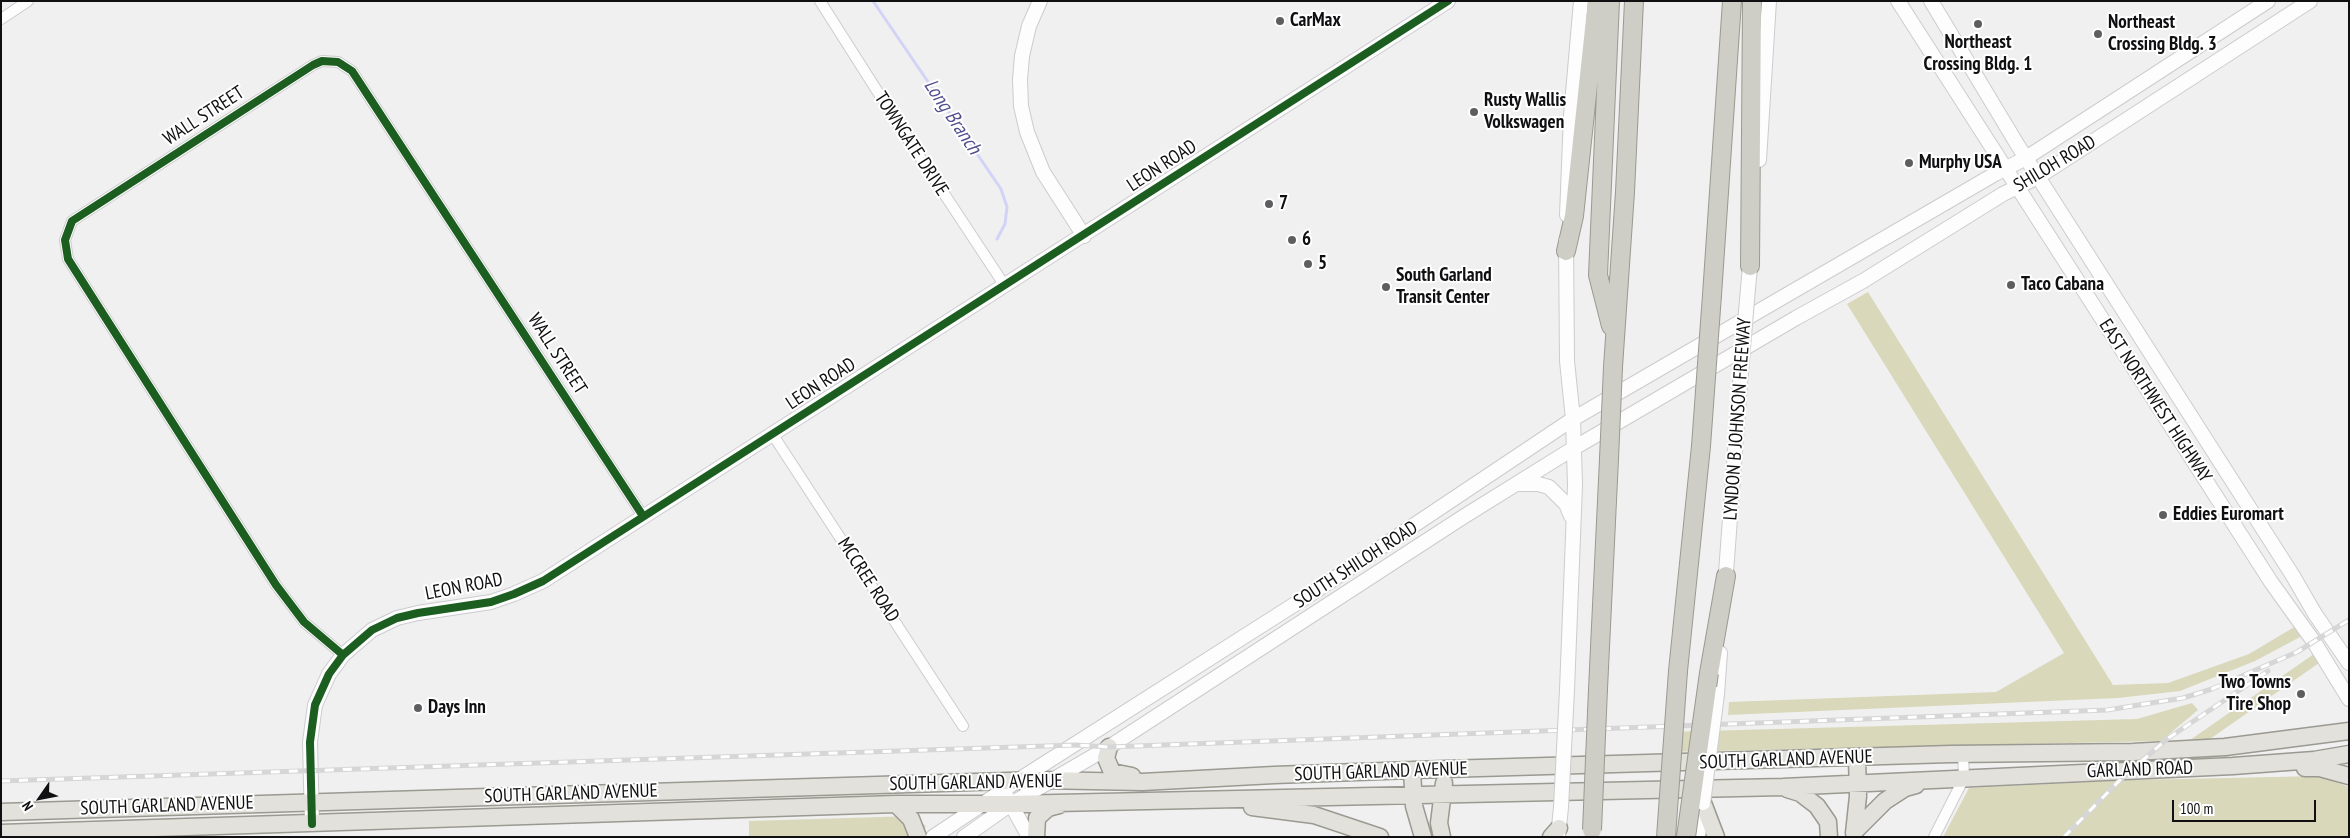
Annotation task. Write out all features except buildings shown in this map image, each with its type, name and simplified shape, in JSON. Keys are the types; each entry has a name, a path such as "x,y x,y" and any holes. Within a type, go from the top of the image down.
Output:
{"highway":[{"path":"1566,251 1574,216 1597,1"},
{"path":"1610,1 1598,275 1615,341"},
{"path":"1592,833 1613,367 1625,192 1634,1"},
{"name":"LYNDON B JOHNSON FREEWAY","path":"1666,837 1678,671 1701,446 1732,1"},
{"path":"1750,266 1752,1"},
{"path":"1686,837 1709,673 1726,576"}],"main road":[{"path":"1040,1 1029,26 1022,56 1020,80 1021,106 1026,132 1044,172 1084,236"},
{"name":"LEON ROAD","path":"312,824 310,742 315,705 329,674 343,655 372,630 397,618 418,613 491,602 514,594 555,573 1084,236 1448,1"},
{"path":"1556,834 1561,807 1573,520 1574,448 1567,361 1566,251 1571,116 1581,1"},
{"name":"LYNDON B JOHNSON FREEWAY","path":"1698,837 1716,694 1769,1"},
{"name":"EAST NORTHWEST HIGHWAY","path":"1898,1 2271,582 2314,642 2349,699"},
{"name":"EAST NORTHWEST HIGHWAY","path":"1931,1 2026,158 2244,498 2315,614 2349,663"},
{"name":"SHILOH ROAD","path":"1782,299 2026,158 2268,1"},
{"name":"SHILOH ROAD","path":"1796,318 1864,281 2018,187 2038,177 2310,1"},
{"path":"1782,299 1796,318"},
{"name":"SOUTH SHILOH ROAD","path":"1017,781 1346,571 1573,419 1782,299"},
{"name":"SOUTH SHILOH ROAD","path":"964,837 1011,804 1109,747 1463,517 1574,448 1796,318"},
{"path":"2135,370 2153,357"},
{"path":"1516,484 1538,484 1549,487 1566,504 1573,520"},
{"path":"2225,510 2244,498"},
{"path":"1453,501 1463,517"},
{"path":"1316,612 1320,599 1342,585 1346,580 1346,571"},
{"name":"GARLAND ROAD","path":"1957,754 2133,752 2225,747 2349,731"},
{"path":"1109,747 1106,758 1112,772 1133,776 1142,782"},
{"name":"SOUTH GARLAND AVENUE","path":"1,812 311,801 999,786 1017,781 1054,779 1142,782 1412,770 1957,754"},
{"name":"GARLAND ROAD","path":"1930,780 2233,766 2314,760 2349,754"},
{"path":"1853,834 1858,785 1856,758"},
{"path":"2233,766 2320,768 2349,776"},
{"path":"1412,770 1417,822 1423,837"},
{"path":"1442,837 1439,824 1445,770"},
{"path":"1853,834 1884,801 1905,788 1930,780"},
{"name":"SOUTH GARLAND AVENUE","path":"1,833 896,804 1011,804 1221,798 1413,796 1443,801 1472,794 1858,785 1930,780"},
{"path":"933,837 984,803 999,786 1029,837"},
{"path":"1783,787 1800,793 1817,806 1828,822 1829,837"},
{"path":"1188,800 1314,815 1380,837"},
{"path":"1036,837 1037,818 1042,812 1067,802"},
{"path":"1703,803 1716,837"},
{"path":"896,804 911,819 918,837"}],"street":[{"path":"1,18 28,1"},
{"name":"TOWNGATE DRIVE","path":"820,1 900,127 1005,286"},
{"name":"WALL STREET","path":"343,655 304,622 276,585 68,259 65,240 72,221 313,64 322,61 338,62 352,71 643,516"},
{"name":"MCCREE ROAD","path":"773,435 962,726"},
{"path":"1934,837 1964,778 1957,754"}],"green space":[{"path":"1868,292 2113,685 2168,683 2249,654 2296,626 2302,636 2255,661 2180,691 2118,698 1728,715 1729,702 1996,692 2064,653 1847,304"},
{"path":"2314,654 2319,663 2210,739 2190,740"},
{"path":"2192,703 2198,710 2161,741 1667,752 1668,732 2137,719"},
{"path":"2319,776 2349,787 2349,837 1943,837 1969,788 2133,780"},
{"path":"913,816 926,826 920,837 749,837 749,821"}],"waterway":[{"name":"Long Branch","path":"873,1 1001,189 1007,207 1005,224 997,239"}],"railway":[{"path":"1,781 1076,745 1109,747 2107,710 2183,698 2212,689 2297,652 2349,620"},
{"path":"2064,837 2120,780 2167,739 2268,671"}],"cycle path":[{"path":"312,824 310,742 315,705 329,674 343,655 372,630 397,618 418,613 491,602 543,581 1448,1"},
{"path":"343,655 304,622 276,585 68,259 65,240 72,221 313,65 322,61 338,62 352,71 643,516"}],"place":[{"name":"CarMax","path":"1280,21"},
{"name":"Northeast Crossing Bldg. 1","path":"1978,24"},
{"name":"Northeast Crossing Bldg. 3","path":"2098,34"},
{"name":"Rusty Wallis Volkswagen","path":"1474,112"},
{"name":"Murphy USA","path":"1909,163"},
{"name":"7","path":"1269,204"},
{"name":"6","path":"1292,240"},
{"name":"5","path":"1308,264"},
{"name":"Taco Cabana","path":"2011,285"},
{"name":"South Garland Transit Center","path":"1386,287"},
{"name":"Eddies Euromart","path":"2163,515"},
{"name":"Two Towns Tire Shop","path":"2301,694"},
{"name":"Days Inn","path":"418,708"}]}
